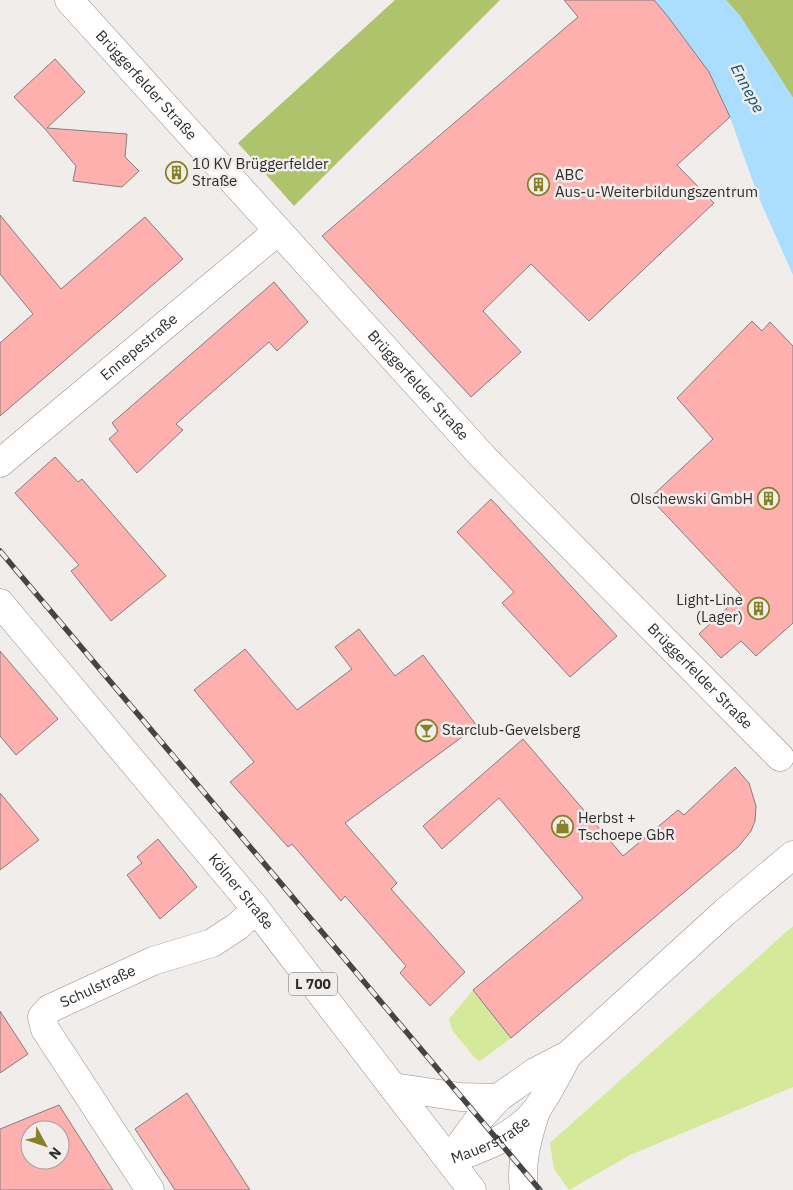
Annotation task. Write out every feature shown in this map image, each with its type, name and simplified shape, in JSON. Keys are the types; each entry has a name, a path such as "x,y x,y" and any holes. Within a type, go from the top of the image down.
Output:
{"street":[{"name":"Brüggerfelder Straße","path":"69,0 484,458 780,757"},
{"name":"Ennepestraße","path":"0,463 278,231"},
{"name":"Kölner Straße","path":"0,603 256,910 472,1190"},
{"name":"Mauerstraße","path":"449,1160 479,1119 498,1098 536,1072 568,1056 719,917 793,855"},
{"name":"Schulstraße","path":"150,1190 44,1030 42,1017 49,1008 153,961 212,943 238,926 256,910"},
{"name":"Mauerstraße","path":"449,1160 498,1141 536,1110 568,1056"},
{"path":"393,1087 460,1097 498,1098"},
{"path":"524,1190 523,1170 527,1138 536,1110"}],"green space":[{"path":"395,0 500,0 294,206 238,143"},
{"path":"726,0 793,0 793,98 740,16"},
{"path":"793,926 793,1087 630,1155 569,1190 554,1169 550,1143"},
{"path":"473,990 511,1038 480,1061 475,1058 452,1030 449,1019"}],"water":[{"name":"Ennepe","path":"654,0 726,0 740,16 793,98 793,275 758,196 730,117 709,72"}],"building":[{"name":"ABC Aus-u-Weiterbildungszentrum","path":"564,0 654,0 709,72 730,117 677,165 714,203 589,321 531,264 483,311 521,352 471,397 322,236 578,17"},
{"path":"55,59 85,92 47,128 127,134 125,157 139,171 122,187 73,181 76,166 46,130 14,97"},
{"path":"0,215 61,289 145,217 183,259 0,416 0,343 33,314 0,274"},
{"path":"274,282 308,322 277,351 269,342 176,424 183,430 137,473 109,439 118,431 112,423"},
{"path":"752,321 762,331 770,322 793,346 793,623 756,656 741,641 721,658 699,634 741,595 650,498 713,439 677,398"},
{"path":"55,457 78,482 82,479 166,576 111,621 71,571 79,565 15,493"},
{"path":"491,499 617,636 570,677 502,603 514,592 457,532"},
{"path":"359,629 395,676 423,655 477,726 345,823 397,883 391,889 465,972 430,1006 400,973 406,966 345,896 341,901 292,844 288,847 230,782 254,762 194,690 245,649 297,710 352,669 335,647"},
{"path":"0,651 58,719 16,755 0,736"},
{"path":"523,739 623,856 678,810 684,815 735,767 749,783 756,806 755,821 751,831 738,847 511,1038 473,990 583,898 499,798 442,849 423,826"},
{"path":"0,793 39,840 0,870"},
{"path":"158,839 197,887 160,919 127,875 142,863 137,857"},
{"path":"0,1011 28,1054 0,1073"},
{"path":"187,1093 250,1190 175,1190 135,1129"},
{"path":"59,1105 69,1120 22,1120"},
{"path":"20,1121 20,1170 70,1170 70,1122 113,1190 0,1190 0,1129"}],"railway":[{"path":"0,551 540,1190"}],"place":[{"name":"10 KV Brüggerfelder Straße","path":"176,173"},
{"name":"ABC Aus-u-Weiterbildungszentrum","path":"539,184"},
{"name":"Olschewski GmbH","path":"769,499"},
{"name":"Light-Line (Lager)","path":"759,609"},
{"name":"Starclub-Gevelsberg","path":"426,730"},
{"name":"Herbst + Tschoepe GbR","path":"562,827"}]}
